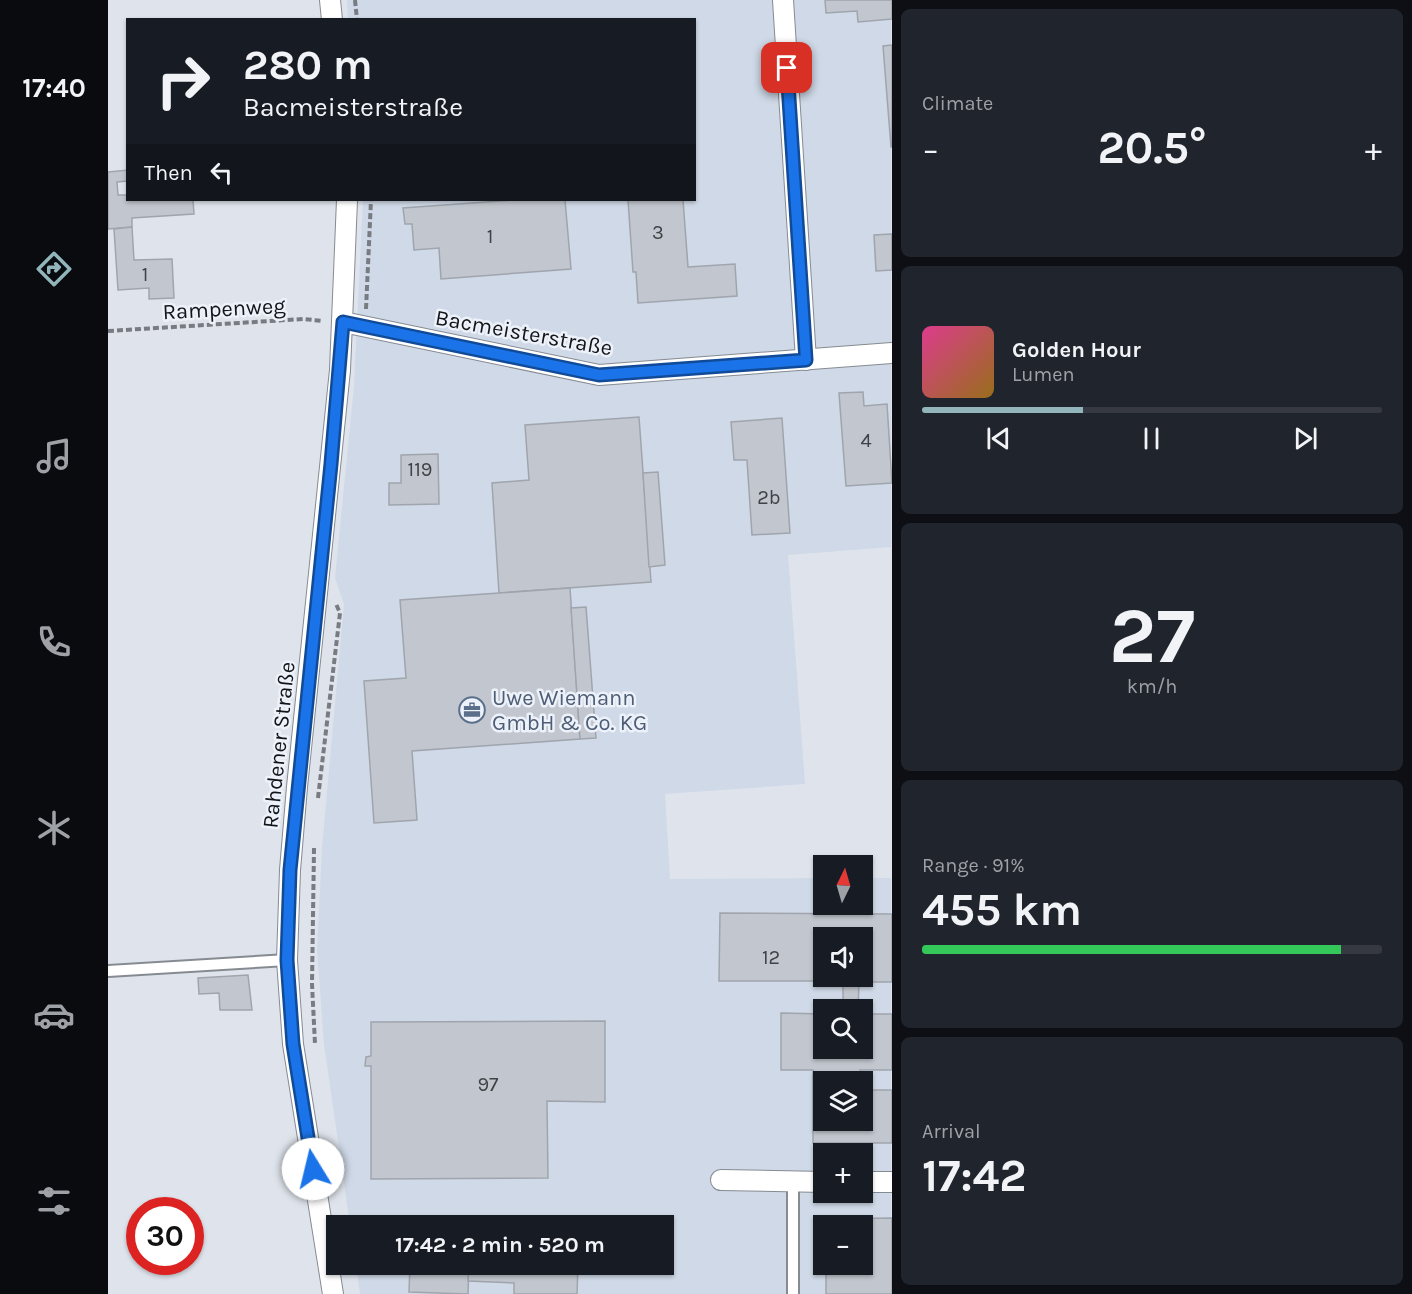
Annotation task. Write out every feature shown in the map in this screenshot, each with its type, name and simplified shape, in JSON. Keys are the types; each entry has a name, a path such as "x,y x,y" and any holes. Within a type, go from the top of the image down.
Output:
{"street":[{"path":"330,0 332,18"},
{"path":"783,0 806,360"},
{"name":"Rahdener Straße","path":"333,1294 293,1044 287,960 290,870 295,811 331,464 343,322 347,201"},
{"name":"Bacmeisterstraße","path":"343,322 599,375 891,353"},
{"path":"721,1180 813,1182"},
{"path":"873,1182 891,1182"}],"lane":[{"path":"108,970 287,960"},
{"path":"793,1181 793,1294"}],"path":[{"path":"355,0 357,18"},
{"path":"364,327 370,201"},
{"name":"Rampenweg","path":"108,331 303,319 343,322"},
{"path":"318,800 340,613 335,602"},
{"path":"314,846 312,984 316,1055"}],"shaded area":[{"path":"347,0 891,0 891,547 788,555 805,784 665,794 670,879 813,878 813,915 873,915 873,878 891,878 891,1294 360,1294 357,1275 674,1275 674,1215 349,1215 324,1044 317,950 322,848 344,604 335,578 354,386 363,201 696,201 696,18 348,18"}],"building":[{"path":"825,0 892,0 892,19 858,22 857,11 826,13"},
{"path":"892,45 892,147 891,147 883,46"},
{"path":"126,170 126,181 117,182 118,195 126,195 126,201 193,201 194,214 132,218 132,227 108,229 108,172"},
{"path":"498,201 565,201 571,269 441,279 439,248 414,250 412,224 405,224 403,208"},
{"path":"628,201 683,201 688,267 735,264 737,296 638,303 636,272 633,272"},
{"path":"132,227 134,260 172,259 174,298 149,299 149,288 118,290 114,229"},
{"path":"892,234 892,270 876,271 874,235"},
{"path":"863,392 864,406 887,404 892,483 846,486 839,393"},
{"path":"639,417 651,582 499,593 492,483 529,480 525,425"},
{"path":"782,418 790,533 752,535 747,460 734,460 731,422"},
{"path":"438,454 439,504 389,505 389,483 401,483 401,455"},
{"path":"658,472 665,565 649,567 643,473"},
{"name":"Uwe Wiemann GmbH & Co. KG","path":"570,588 580,739 412,751 417,820 374,823 364,681 406,678 400,600"},
{"path":"586,607 596,738 580,739 571,608"},
{"path":"720,913 892,914 892,982 873,982 873,927 813,927 813,981 719,981"},
{"path":"248,975 252,1010 220,1010 219,993 199,994 198,978"},
{"path":"843,987 859,987 858,999 843,999"},
{"path":"781,1013 813,1014 813,1059 873,1059 873,1014 892,1014 892,1070 781,1070"},
{"path":"605,1021 605,1102 547,1101 548,1178 371,1179 371,1066 365,1066 366,1057 371,1056 371,1022"},
{"path":"873,1090 892,1090 892,1143 813,1143 813,1131 873,1131"},
{"path":"873,1218 892,1218 892,1294 826,1294 826,1275 873,1275"},
{"path":"410,1275 469,1275 468,1294 409,1292"},
{"path":"468,1275 578,1275 577,1294 514,1294 514,1283 468,1281"}],"place":[{"name":"Uwe Wiemann GmbH & Co. KG","path":"472,710"}],"route":[{"path":"313,1169 293,1044 287,960 290,870 343,322 599,375 806,360 787,68"}]}
